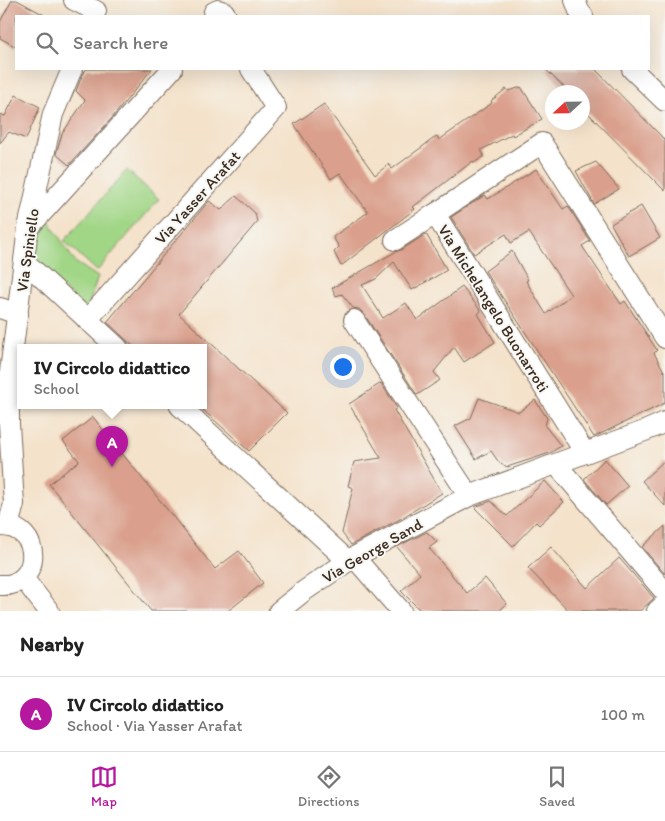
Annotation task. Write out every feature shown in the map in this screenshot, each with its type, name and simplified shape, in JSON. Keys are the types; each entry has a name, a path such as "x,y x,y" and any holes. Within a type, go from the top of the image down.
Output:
{"street":[{"path":"74,0 97,9"},
{"path":"575,0 582,15"},
{"name":"Via Spiniello","path":"23,578 30,569 33,559 32,547 27,537 18,530 4,526 14,504 6,472 9,424 9,311 25,262 28,228 53,114 72,70"},
{"path":"28,228 171,70"},
{"name":"Via Yasser Arafat","path":"88,320 276,108 252,70"},
{"path":"633,70 665,101"},
{"name":"Via Michelangelo Buonarroti","path":"585,453 435,214 542,143 665,338"},
{"path":"395,240 435,214"},
{"path":"25,262 114,344"},
{"path":"354,320 469,496"},
{"path":"183,409 351,559 401,611"},
{"name":"Via George Sand","path":"279,611 304,591 351,559 469,496 665,422"},
{"path":"556,464 665,592"},
{"path":"0,585 13,584 23,578 50,611"},
{"path":"657,611 665,604"}],"green space":[{"path":"127,170 159,199 97,271 64,241"},
{"path":"49,221 75,262 98,277 87,310 30,259 39,230"}],"building":[{"path":"12,0 17,0 44,15 15,15 15,46 0,38 0,22"},
{"path":"86,70 151,70 112,118 69,165 56,154 62,134 85,100 76,91"},
{"path":"546,70 596,70 665,140 665,191 590,115 590,85 562,85"},
{"path":"521,87 542,119 513,136 512,134 481,150 484,156 474,163 473,161 413,207 415,209 341,266 334,252 339,247 333,237 368,212 340,173 331,179 294,124 324,104 375,175 389,164 392,169 437,136 439,140 492,103 491,101 506,89 509,91"},
{"path":"16,95 40,107 26,139 9,132 0,143 0,114 5,116"},
{"path":"596,162 619,189 594,204 576,171"},
{"path":"536,169 563,209 568,206 590,241 582,246 621,304 625,301 657,350 654,353 665,373 665,403 594,437 485,271 512,251 528,280 526,281 546,314 571,295 529,232 511,243 506,234 474,254 451,217 485,195 488,199"},
{"path":"236,196 255,213 257,222 179,314 287,413 249,451 203,410 207,409 207,344 131,344 107,322 209,201 221,210"},
{"path":"641,206 660,238 629,256 611,224"},
{"path":"426,234 447,270 412,290 394,262 376,279 362,285 383,318 406,303 417,320 462,287 481,311 478,314 495,342 464,362 454,347 434,372 440,380 417,395 364,314 359,309 353,308 342,294 336,296 332,288"},
{"path":"381,383 397,408 394,410 442,493 400,519 351,545 342,533 353,488 348,486 354,462 381,458 349,404"},
{"path":"479,398 519,412 535,400 547,418 545,426 561,446 550,453 507,467 498,461 491,451 476,459 455,426 471,418"},
{"path":"93,417 215,569 239,551 263,583 228,611 151,611 49,484 79,461 63,441"},
{"path":"605,459 628,486 606,505 584,479"},
{"path":"665,460 665,506 642,481"},
{"path":"545,481 564,502 539,525 536,522 513,546 474,507 491,501 507,516"},
{"path":"665,526 665,574 642,547"},
{"path":"427,532 437,542 429,548 467,593 485,578 507,604 499,611 421,611 401,591 420,574 397,547"},
{"path":"551,547 587,588 619,558 654,598 640,611 569,611 528,568"}],"place":[{"name":"IV Circolo didattico","path":"112,467"}]}
